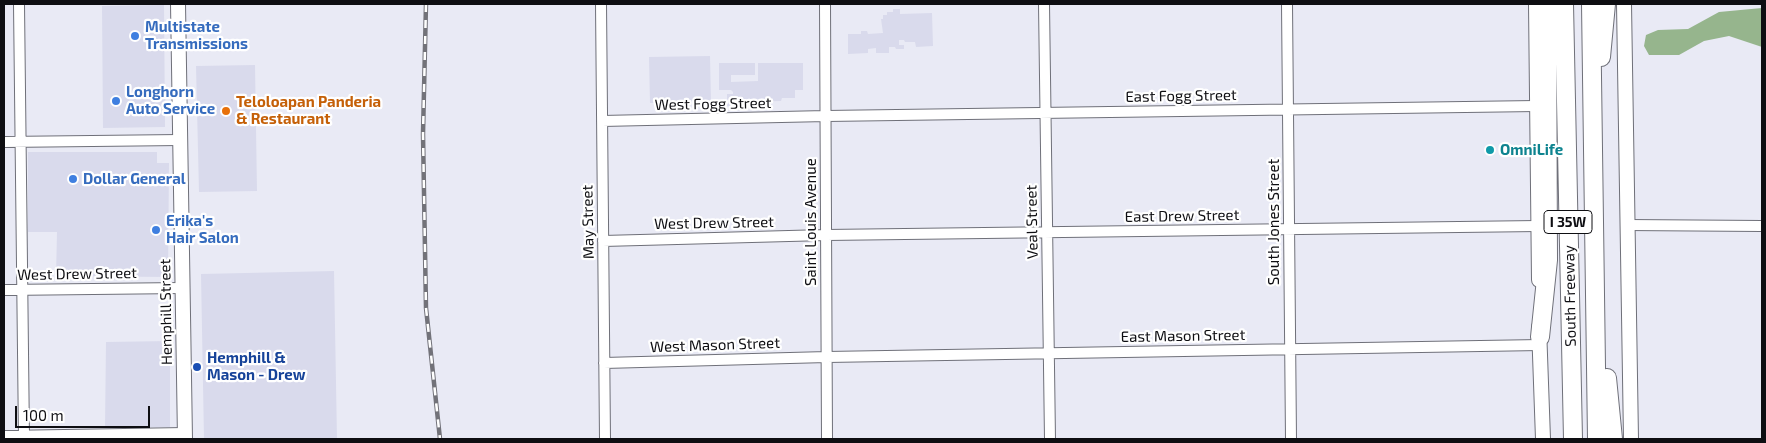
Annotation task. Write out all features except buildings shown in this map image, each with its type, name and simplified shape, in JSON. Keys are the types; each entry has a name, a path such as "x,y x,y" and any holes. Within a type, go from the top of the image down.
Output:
{"highway":[{"path":"1540,341 1548,260 1547,4"},
{"name":"South Freeway","path":"1564,4 1573,439"},
{"name":"South Freeway","path":"1591,4 1597,439"},
{"path":"1594,120 1606,4"},
{"path":"1596,270 1613,439"}],"main road":[{"name":"Hemphill Street","path":"178,4 185,436"},
{"name":"South Freeway","path":"1536,4 1536,106 1543,439"},
{"path":"1624,4 1631,439"}],"street":[{"path":"19,4 24,438"},
{"name":"May Street","path":"601,4 605,439"},
{"name":"Saint Louis Avenue","path":"825,4 827,439"},
{"name":"Veal Street","path":"1044,4 1050,439"},
{"name":"South Jones Street","path":"1287,4 1291,439"},
{"name":"East Fogg Street","path":"826,116 1536,106"},
{"name":"West Fogg Street","path":"602,121 826,116"},
{"path":"4,142 180,140"},
{"name":"East Drew Street","path":"826,235 1538,226"},
{"path":"1627,226 1762,226"},
{"name":"West Drew Street","path":"603,241 826,235"},
{"name":"West Drew Street","path":"4,290 182,288"},
{"name":"East Mason Street","path":"827,357 1290,349 1540,341"},
{"name":"West Mason Street","path":"604,363 827,357"},
{"path":"4,436 24,438 185,436"}],"shaded area":[{"path":"164,5 165,127 103,128 102,6"},
{"path":"893,9 900,9 900,14 932,13 933,46 916,47 915,42 899,40 899,45 904,45 904,49 889,47 889,53 876,53 876,48 868,49 868,53 848,54 848,34 861,34 861,31 867,31 868,34 883,33 881,19 883,19 883,15 887,15 887,12 893,12"},
{"path":"710,56 711,103 650,103 649,57"},
{"path":"719,63 755,63 755,75 731,75 731,82 758,81 758,63 803,63 803,90 795,90 795,98 782,98 781,101 740,102 739,106 727,106 727,94 733,94 733,92 731,90 719,90"},
{"path":"255,65 257,191 199,192 196,66"},
{"path":"28,152 157,152 157,163 169,163 168,277 56,276 57,232 28,232"},
{"path":"334,271 337,439 204,439 201,274"},
{"path":"170,341 170,427 105,428 106,342"}],"green space":[{"path":"1762,8 1762,47 1729,36 1704,41 1679,55 1649,55 1644,46 1646,35 1658,30 1688,29 1719,12"}],"railway":[{"path":"426,4 423,134 426,308 440,439"}],"place":[{"name":"Multistate Transmissions","path":"135,36"},
{"name":"Longhorn Auto Service","path":"116,101"},
{"name":"Teloloapan Panderia & Restaurant","path":"226,111"},
{"name":"OmniLife","path":"1490,150"},
{"name":"Dollar General","path":"73,179"},
{"name":"Erika's Hair Salon","path":"156,230"},
{"name":"Hemphill & Mason - Drew","path":"197,367"}]}
